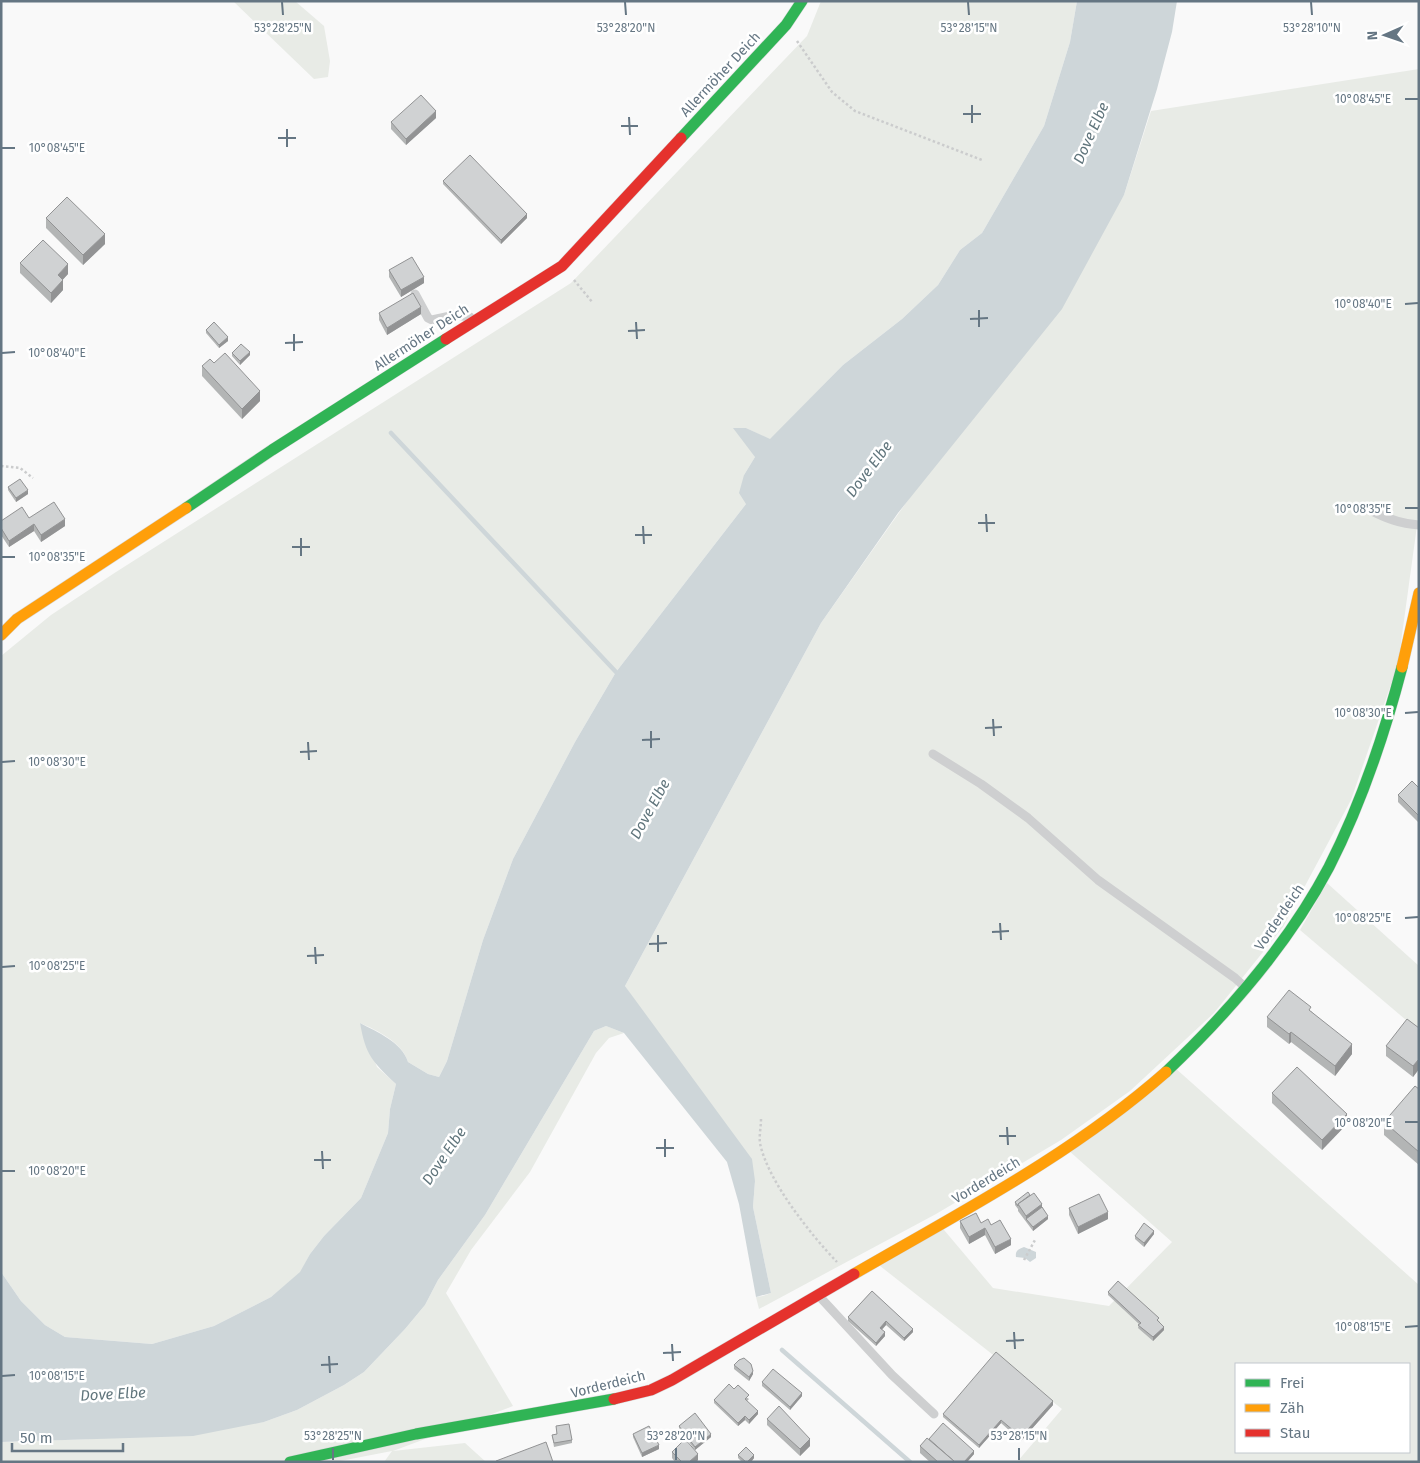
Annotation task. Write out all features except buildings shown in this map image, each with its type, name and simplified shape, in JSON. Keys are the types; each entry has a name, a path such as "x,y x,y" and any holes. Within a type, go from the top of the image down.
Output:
{"street":[{"name":"Allermöher Deich","path":"1,635 17,619 272,450 562,266 786,25 802,1"},
{"name":"Vorderdeich","path":"290,1462 382,1440 488,1421 555,1412 649,1390 686,1372 817,1294 957,1216 1019,1178 1105,1121 1178,1060 1220,1019 1246,988 1304,910 1343,839 1366,784 1395,696 1419,593"}],"lane":[{"path":"414,294 428,318 432,320 455,315 478,319"},
{"path":"1368,509 1388,519 1419,525"},
{"path":"933,754 981,784 1028,818 1098,880 1235,978 1246,988"},
{"path":"817,1294 892,1375 934,1414"}],"path":[{"path":"786,25 832,92 855,111 982,160"},
{"path":"562,266 593,303"},
{"path":"1,466 20,468 33,478"},
{"path":"761,1119 760,1141 766,1162 790,1204 809,1230 851,1275"},
{"path":"1024,1260 1035,1240"}],"shaded area":[{"path":"233,1 295,1 324,26 330,61 328,77 314,79"},
{"path":"821,1 1077,1 1070,42 1044,126 982,233 960,250 938,285 902,319 843,365 770,440 746,428 755,457 744,475 746,504 616,672 575,742 513,859 483,940 447,1061 439,1077 428,1074 408,1062 401,1049 395,1043 374,1029 360,1023 377,1067 396,1084 390,1109 388,1133 361,1198 324,1236 310,1254 301,1272 271,1297 214,1326 152,1344 65,1337 45,1325 21,1301 1,1272 1,656 51,615 116,572 571,283 807,36"},
{"path":"1419,69 1419,511 1398,664 1351,800 1283,927 1214,1013 1130,1091 1061,1140 936,1214 759,1309 756,1297 771,1293 753,1207 755,1181 625,986 821,623 1124,195 1151,111"},
{"path":"1327,883 1419,966 1419,1031 1300,930"},
{"path":"606,1026 624,1033 609,1038 596,1053 530,1172 471,1250 446,1293 513,1406 393,1451 465,1443 486,1462 384,1462 392,1451 335,1462 1,1462 1,1442 93,1439 264,1422 297,1410 364,1372 425,1305 438,1280 485,1215 594,1031"},
{"path":"1174,1067 1419,1285 1419,1462 1017,1462 1062,1409 875,1262 939,1224 993,1288 1109,1306 1172,1242 1068,1150"}],"water":[{"name":"Dove Elbe","path":"1077,1 1177,1 1172,32 1157,89 1124,195 1062,309 898,513 821,623 625,986 752,1159 755,1181 753,1207 771,1293 756,1297 739,1204 727,1162 624,1033 606,1026 594,1031 485,1215 438,1280 425,1305 364,1372 297,1410 264,1422 193,1436 1,1442 1,1272 21,1301 45,1325 65,1337 152,1344 214,1326 271,1297 300,1272 310,1254 324,1236 361,1198 388,1133 390,1109 396,1084 371,1057 360,1023 395,1043 408,1062 428,1074 439,1077 447,1061 483,940 513,859 575,742 616,672 746,504 739,493 744,475 755,457 733,428 746,428 770,439 843,365 902,319 938,285 960,250 982,233 1044,126 1070,42"},
{"path":"1024,1247 1036,1252 1036,1258 1030,1262 1025,1258 1016,1257 1017,1250"}],"waterway":[{"path":"391,433 616,672"},
{"path":"782,1350 910,1462"}],"traffic: fast":[{"path":"681,138 786,25 802,1"},
{"path":"186,508 272,450 446,339"},
{"path":"1166,1072 1212,1026 1256,976 1295,924 1313,896 1341,843 1361,794 1388,718 1402,667"},
{"path":"290,1462 416,1434 614,1399"}],"traffic: slow":[{"path":"1,635 17,619 186,508"},
{"path":"1402,667 1419,593"},
{"path":"854,1274 1055,1156 1130,1102 1166,1072"}],"traffic: jam":[{"path":"446,339 562,266 681,138"},
{"path":"614,1399 651,1390 672,1380 854,1274"}]}
